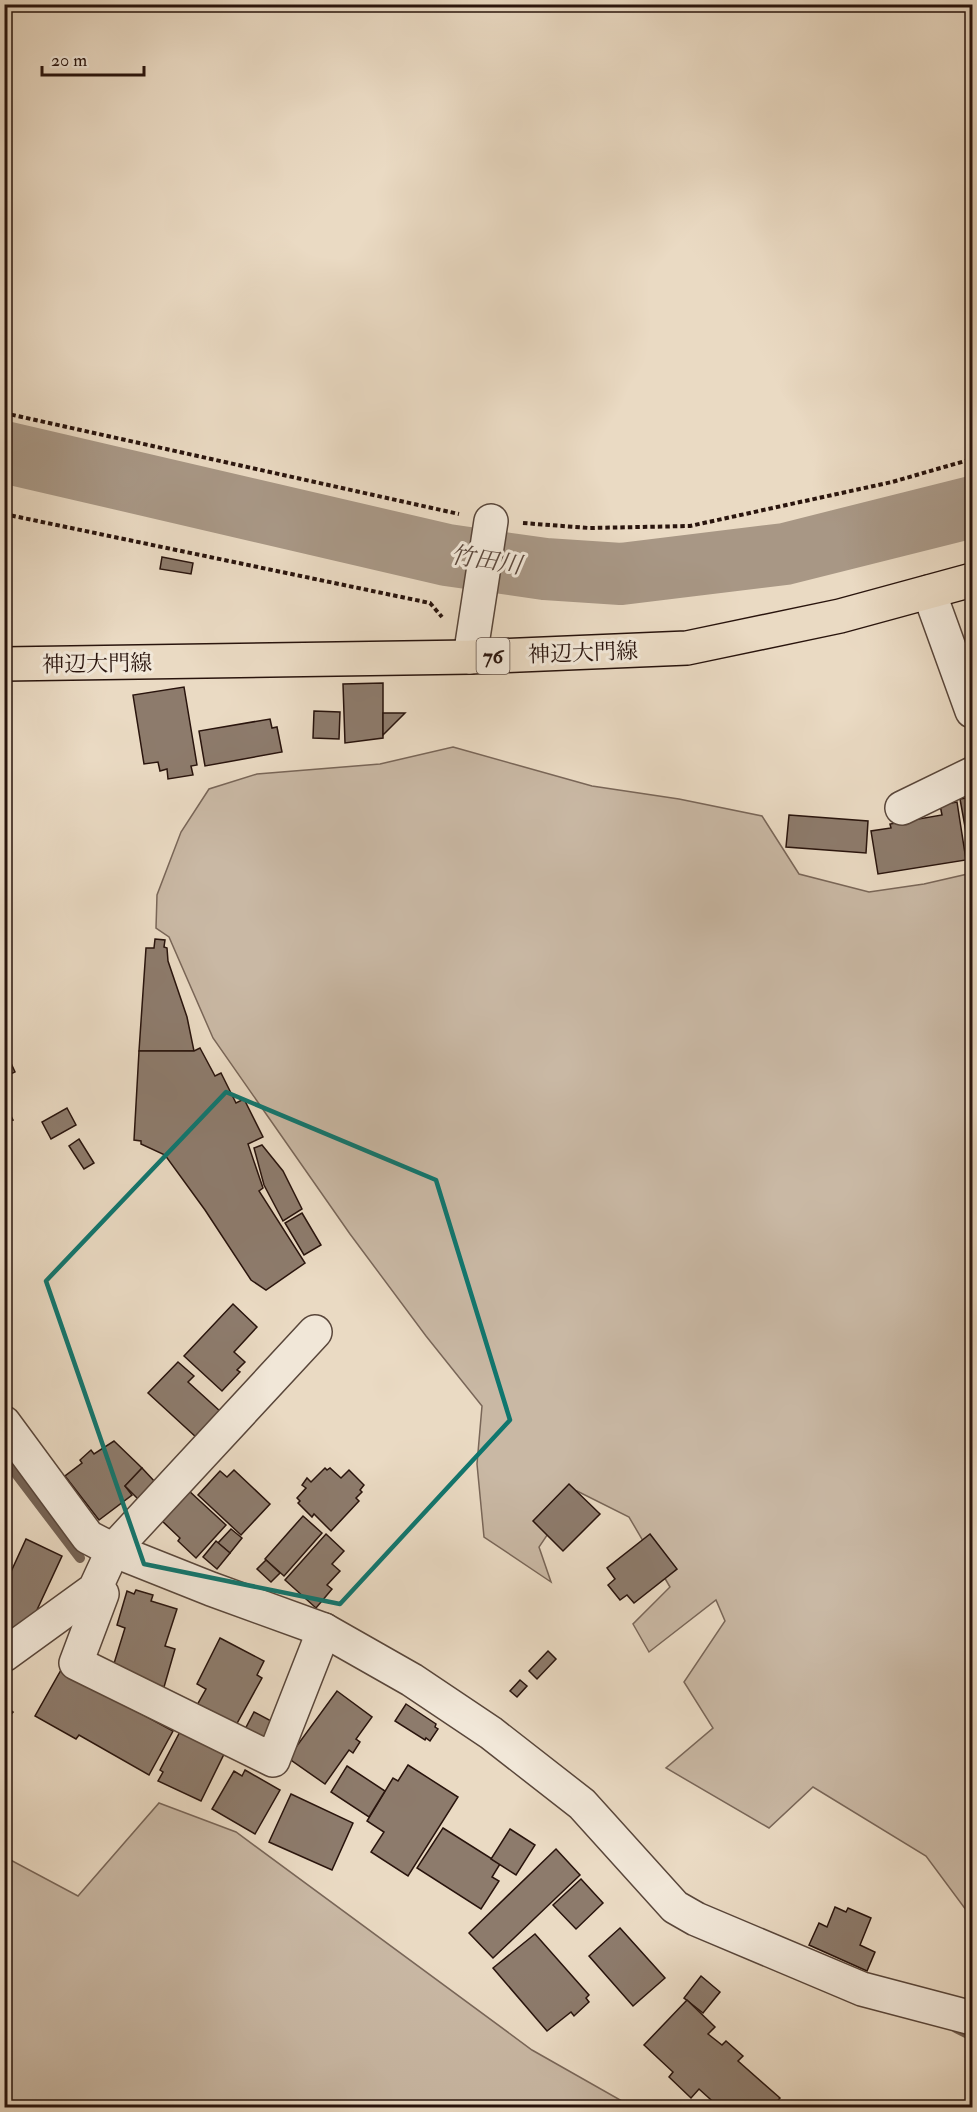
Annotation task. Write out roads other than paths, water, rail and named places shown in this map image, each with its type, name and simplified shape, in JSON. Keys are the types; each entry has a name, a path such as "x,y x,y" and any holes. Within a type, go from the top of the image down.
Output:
{"main road":[{"name":"神辺大門線","path":"4,664 470,657 687,648 840,616 972,580"}],"street":[{"path":"470,657 490,527"},
{"path":"929,592 972,711"},
{"path":"902,808 972,774"},
{"path":"4,1655 94,1589 113,1550 315,1332"},
{"path":"4,1423 88,1537 113,1550 211,1589 324,1630 412,1680 483,1727 582,1804 675,1907 696,1919 862,1989 972,2018"},
{"path":"94,1589 102,1594 76,1663 273,1760 324,1630"}],"waterway":[{"name":"竹田川","path":"4,452 447,555 545,569 621,574 785,554 972,507"},
{"path":"4,1458 80,1558"},
{"path":"956,2028 970,2035 972,2039"}]}
